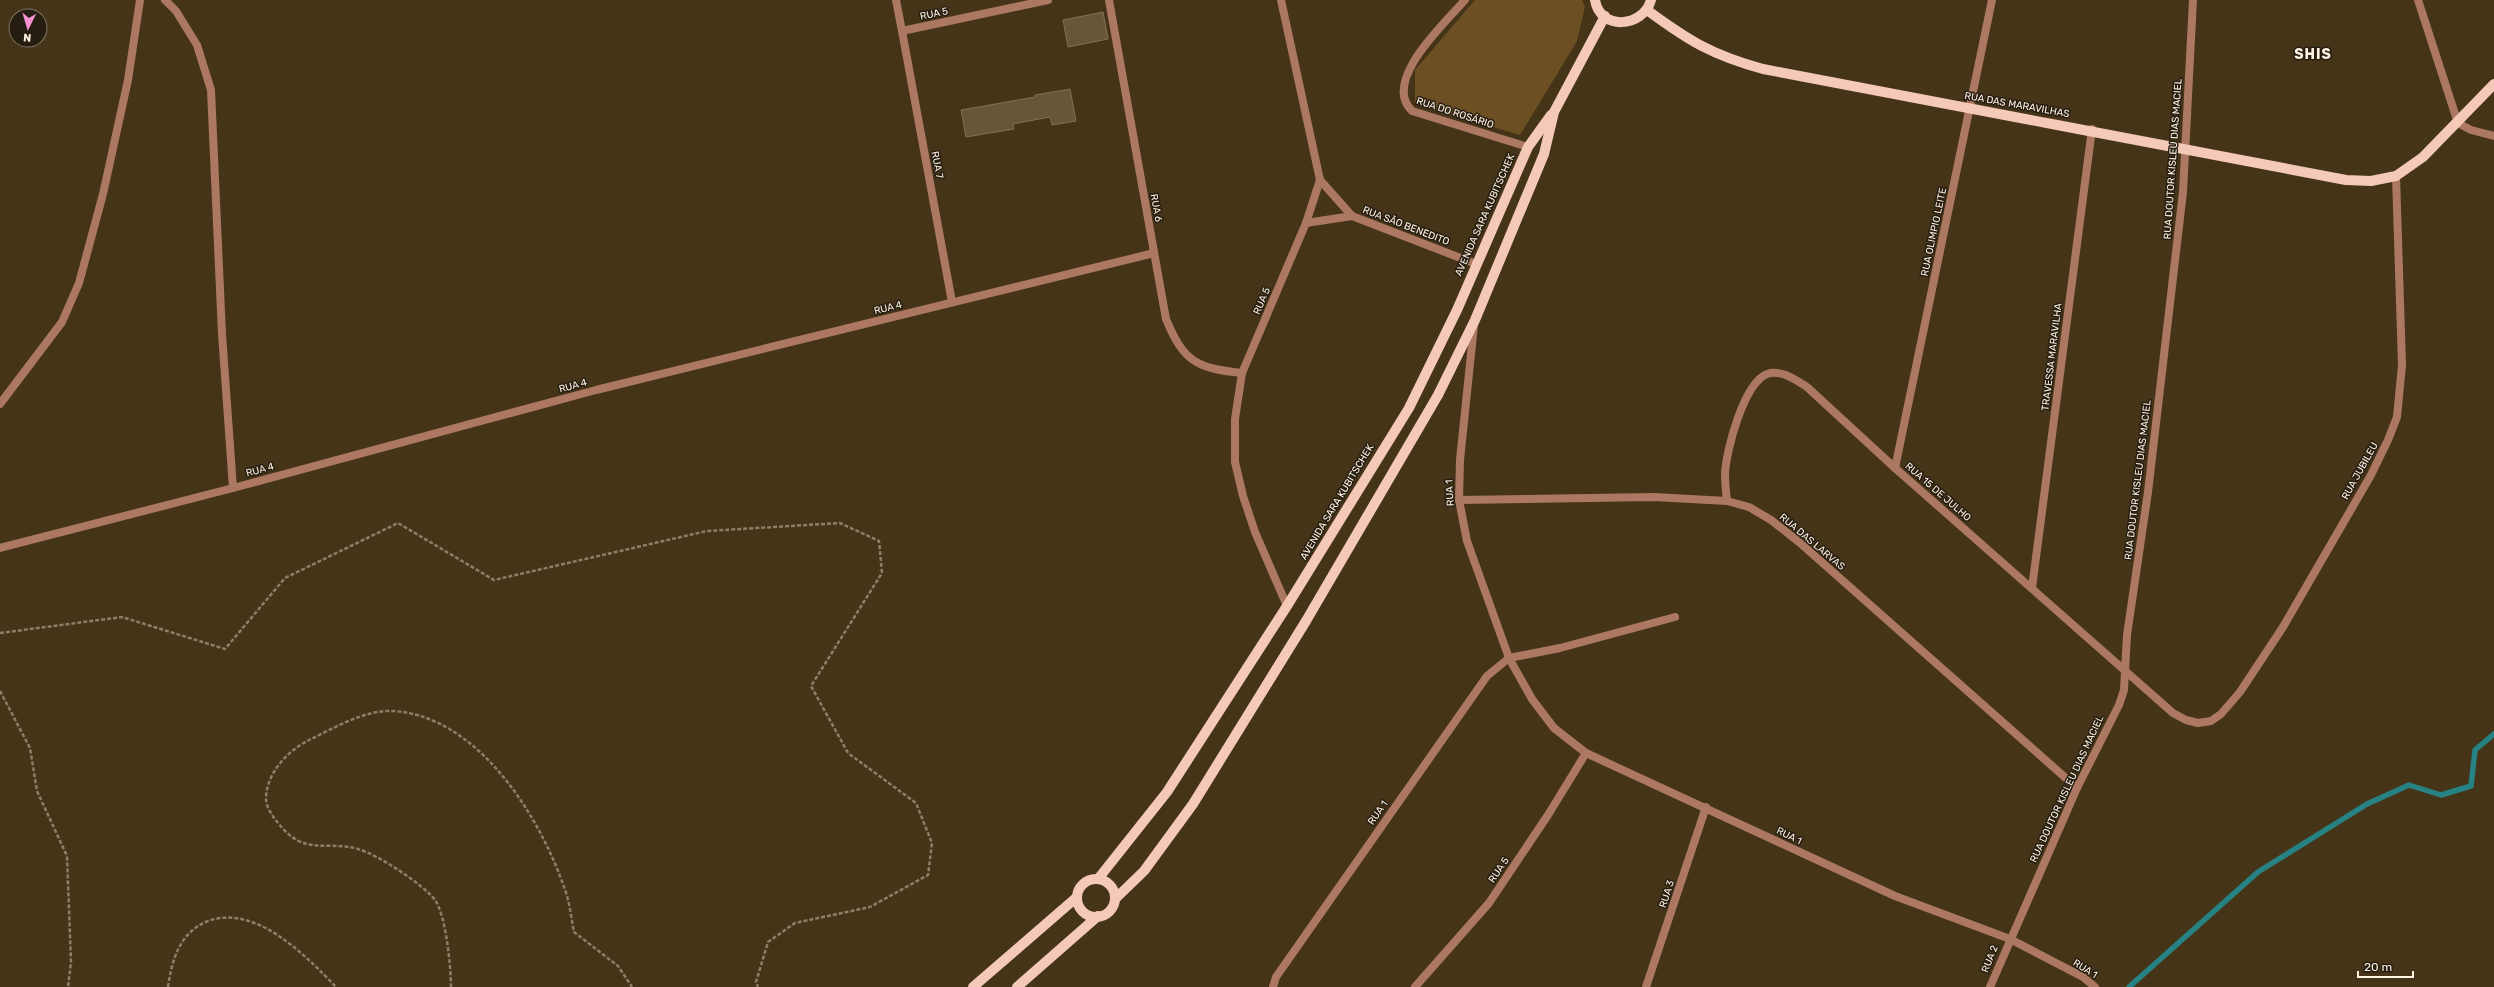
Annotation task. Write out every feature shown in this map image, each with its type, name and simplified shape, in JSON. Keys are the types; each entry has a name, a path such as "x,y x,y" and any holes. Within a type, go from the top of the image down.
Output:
{"main road":[{"path":"1595,0 1605,16 1623,23 1637,19 1649,5"},
{"name":"RUA DAS MARAVILHAS","path":"1649,5 1676,32 1705,49 1732,60 1763,69 1971,109 2092,130 2346,180 2371,181 2396,176"},
{"path":"1017,987 1098,916 1111,909 1115,899 1144,871 1193,804 1306,621 1438,395 1475,320 1544,154 1554,112 1605,16"},
{"path":"2396,176 2423,157 2458,123 2494,84"},
{"name":"AVENIDA SARA KUBITSCHEK","path":"973,987 1077,897 1084,883 1098,879 1167,792 1287,606 1409,408 1457,310 1528,147 1554,112"},
{"path":"1098,879 1109,884 1115,899"},
{"path":"1077,897 1081,909 1091,916 1098,916"}],"street":[{"path":"0,404 62,322 79,283 104,194 127,88 140,0"},
{"path":"165,0 176,11 197,45 211,90 222,334 233,488"},
{"path":"896,0 902,31"},
{"name":"RUA 5","path":"902,31 1048,0"},
{"name":"RUA 6","path":"1109,0 1166,319 1176,344 1193,361 1217,370 1242,373"},
{"path":"1280,0 1320,180"},
{"name":"RUA DO ROSÁRIO","path":"1465,0 1412,61 1405,83 1403,96 1405,105 1412,111 1528,147"},
{"name":"RUA OLIMPIO LEITE","path":"1895,468 1971,109 1992,0"},
{"name":"RUA DOUTOR KISLEU DIAS MACIEL","path":"2010,939 2077,788 2119,705 2124,690 2127,635 2148,492 2183,192 2193,0"},
{"path":"2418,0 2458,123 2471,130 2494,136"},
{"name":"RUA 7","path":"902,31 952,302"},
{"name":"TRAVESSA MARAVILHA","path":"2032,588 2092,130"},
{"name":"RUA JUBILEU","path":"2198,723 2211,721 2221,714 2240,692 2283,627 2371,475 2397,417 2402,365 2396,176"},
{"name":"RUA 5","path":"1287,606 1255,532 1243,496 1235,462 1235,419 1242,373 1306,223 1320,180"},
{"name":"RUA SÃO BENEDITO","path":"1320,180 1352,216 1476,264"},
{"path":"1306,223 1352,216"},
{"name":"RUA 4","path":"0,548 233,488 596,390 1154,253"},
{"name":"RUA 1","path":"1475,320 1462,426 1459,500 1468,541 1509,658 1532,699 1554,728 1586,753 1706,807 1810,858 1895,896 2010,939 2083,977 2095,987"},
{"name":"RUA 15 DE JULHO","path":"1727,501 1725,473 1736,422 1752,389 1760,379 1769,374 1790,377 1807,387 1895,468 2173,713 2186,720 2198,723"},
{"name":"RUA DAS LARVAS","path":"1459,500 1654,497 1727,501 1749,508 1771,520 1799,542 2077,788"},
{"name":"RUA 1","path":"1273,987 1276,977 1313,923 1487,676 1509,658 1560,648 1675,617"},
{"name":"RUA 5","path":"1415,987 1489,903 1548,815 1586,753"},
{"name":"RUA 3","path":"1646,987 1706,807"},
{"name":"RUA 2","path":"1990,987 2010,939"}],"path":[{"path":"0,633 122,617 225,649 285,578 398,523 494,580 707,531 840,522 879,541 882,573 811,686 848,753 916,803 932,843 928,875 870,907 794,924 768,942 756,982 758,987"},
{"path":"0,691 30,748 37,790 68,856 71,962 68,987"},
{"path":"451,987 450,954 436,901 416,882 356,849 306,846 284,831 273,818 266,802 267,785 270,777 280,763 306,742 342,724 374,713 391,711 408,713 443,724 463,738 505,776 539,829 566,891 574,932 618,966 632,987"},
{"path":"168,987 171,963 187,933 193,928 215,919 239,917 254,922 304,955 336,987"}],"shaded area":[{"path":"1475,0 1582,0 1585,7 1577,41 1520,135 1415,104 1415,70"}],"building":[{"path":"1103,12 1108,39 1068,47 1063,20"},
{"path":"1070,89 1076,121 1052,125 1050,117 1013,124 1014,129 966,137 961,110 1035,97 1035,95"}],"waterway":[{"path":"2129,987 2258,872 2367,804 2409,785 2441,795 2471,786 2475,750 2494,734"}],"district":[{"name":"SHIS","path":"2313,54"}]}
